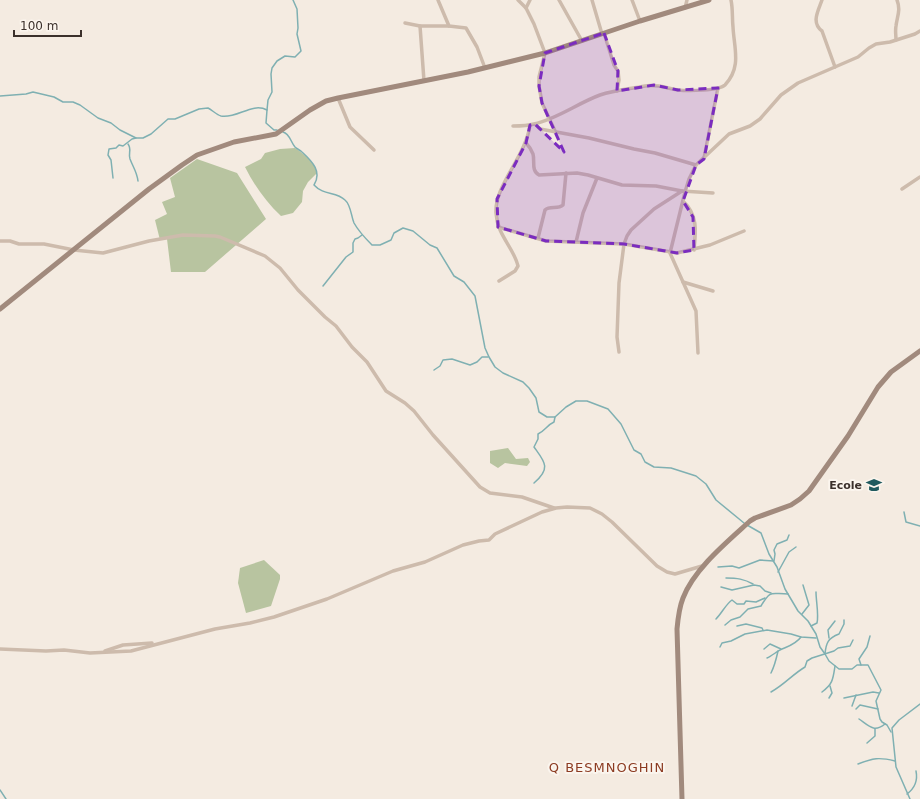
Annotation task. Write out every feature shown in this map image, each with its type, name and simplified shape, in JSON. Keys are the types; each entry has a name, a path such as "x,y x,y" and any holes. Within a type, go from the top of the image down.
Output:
{"street":[{"path":"438,0 449,26"},
{"path":"518,0 526,8 545,53 539,77 539,86 542,102 555,131"},
{"path":"526,8 530,0"},
{"path":"559,0 582,41"},
{"path":"592,0 614,65 618,71 619,80 617,91"},
{"path":"632,0 640,21"},
{"path":"685,8 687,0"},
{"path":"0,309 149,189 197,155 234,142 276,134 310,110 326,101 485,68 545,53 640,21 709,0"},
{"path":"513,126 535,124 600,95 617,91 654,85 678,90 718,88 724,86 735,68 737,56 731,0"},
{"path":"822,0 816,23 818,28 822,31 835,67"},
{"path":"896,40 896,26 899,14 899,4 897,0"},
{"path":"405,23 420,26 449,26 466,28 478,47 485,68"},
{"path":"420,26 424,81"},
{"path":"698,354 696,311 670,253 684,192 696,165 729,134 750,126 760,119 781,95 798,83 858,57 876,44 896,40 920,31"},
{"path":"704,159 718,88"},
{"path":"338,98 350,127 374,150"},
{"path":"535,124 540,129 589,138 634,150 655,152 696,165"},
{"path":"499,281 515,271 518,266 498,227 496,214 497,199 526,143 530,125"},
{"path":"526,143 532,153 536,173 539,175 566,173 588,175 622,185 656,186 684,192 712,193"},
{"path":"538,238 545,210 549,207 560,207 563,205 566,173"},
{"path":"902,190 920,177"},
{"path":"576,242 583,213 597,178"},
{"path":"619,352 617,338 619,283 624,244 627,236 641,220 654,209 684,192"},
{"path":"683,201 692,211 694,217 694,250"},
{"path":"498,227 546,241 624,244 670,253 694,250 744,231"},
{"path":"0,241 10,241 22,244 44,244 74,250 103,253 149,241 183,236 215,236 265,256 280,268 298,290 336,326 346,340 367,362 386,391 405,403 414,411 432,435 480,487 490,493 522,497 556,508"},
{"path":"683,282 713,291"},
{"path":"682,799 677,629 683,597 704,565 744,526 755,518 792,505 809,491 848,436 878,387 892,372 920,351"},
{"path":"0,649 46,651 64,650 90,653 128,651 215,629 250,623 296,610 327,599 393,571 425,562 463,545 489,540 501,531 542,512 556,508 590,508 602,514 657,566 667,572 675,574 704,565"},
{"path":"98,653 123,645 157,643"}],"highlighted area":[{"path":"604,33 618,71 617,91 654,85 678,90 718,88 704,159 696,165 683,201 693,217 694,250 677,253 624,244 546,241 498,227 497,199 526,143 530,125 535,124 564,152 542,103 539,86 545,53"}],"green space":[{"path":"295,148 312,162 317,173 308,182 303,191 302,202 293,213 281,216 261,193 245,167 261,159 265,153 280,149"},
{"path":"197,159 237,173 266,219 205,272 171,272 167,239 160,240 155,220 167,214 162,202 175,197 170,178"},
{"path":"508,448 516,459 528,458 530,462 527,466 505,463 498,468 490,463 490,451"},
{"path":"264,560 280,575 271,606 246,613 238,583 240,568"}],"waterway":[{"path":"267,110 268,100 272,92 272,68 277,61 285,56 295,57 301,51 297,34 297,9 293,0"},
{"path":"0,96 33,92 54,97 63,102 73,102 80,105 98,118 111,123 120,130 136,138 143,138 151,134 168,119 175,119 199,109 208,108 221,116 233,115 250,109 261,108 267,110 266,123 274,130 277,130"},
{"path":"283,132 289,136 295,147 313,163 317,171 314,185 322,191 338,195 347,202 354,223 362,235 372,245 380,245 391,240 394,233 403,228 413,231 430,245 437,248 454,276 464,282 475,296 485,348 495,367 503,373 523,382 529,388 536,398 539,412 547,417 555,417 566,407 576,401 587,401 608,409 621,424 634,450 641,454 645,462 654,467 671,468 696,476 706,484 716,500 744,523"},
{"path":"113,178 111,160 108,155 109,149 116,148 119,145 123,146 132,139 136,138"},
{"path":"128,144 130,148 130,159 138,181"},
{"path":"323,286 346,257 353,252 353,243 355,239 362,235"},
{"path":"434,370 440,366 443,360 452,359 470,365 477,362 482,357 488,357"},
{"path":"534,483 540,478 545,469 541,456 534,447 538,439 538,434 554,422 555,417"},
{"path":"904,512 906,522 920,526"},
{"path":"747,525 761,533 769,554 777,567 785,589 798,611 808,621 816,634 820,647 829,661 839,669 852,669 857,665 868,665 881,690 876,701 880,719 887,725 891,732"},
{"path":"718,567 732,566 739,568 760,560 774,561 774,550 777,544 787,540 789,535"},
{"path":"778,572 789,552 796,547"},
{"path":"726,578 740,579 753,584"},
{"path":"721,587 732,590 754,585 760,586 765,591 771,593"},
{"path":"802,614 809,605 803,585"},
{"path":"811,626 817,623 818,620 816,592"},
{"path":"725,625 731,620 740,617 748,609 761,606 769,595 775,593 788,594"},
{"path":"716,619 732,600 737,604 744,604 746,601 756,602 765,598"},
{"path":"825,654 828,641 832,637 839,634 844,624 844,620"},
{"path":"829,638 828,630 835,621"},
{"path":"737,626 746,624 762,628 763,630"},
{"path":"720,647 722,643 731,641 745,634 767,630 801,637 816,638"},
{"path":"861,665 859,659 867,647 870,636"},
{"path":"767,658 795,643 801,637"},
{"path":"771,692 805,667 807,661 834,651 838,648 850,646 853,640"},
{"path":"764,649 770,644 781,649"},
{"path":"771,673 778,651"},
{"path":"822,692 832,681 835,666"},
{"path":"829,698 832,693 830,686"},
{"path":"844,698 873,692 879,693"},
{"path":"852,706 856,695"},
{"path":"910,799 896,767 892,728 899,720 920,704"},
{"path":"856,709 860,705 878,709"},
{"path":"859,719 872,728 878,728 885,724"},
{"path":"867,743 875,736 875,729"},
{"path":"858,764 876,759 895,761"},
{"path":"907,794 915,784 917,778 916,771"},
{"path":"0,790 6,799"}],"place":[{"name":"Ecole","path":"874,485"}],"district":[{"name":"Q BESMNOGHIN","path":"607,767"}]}
